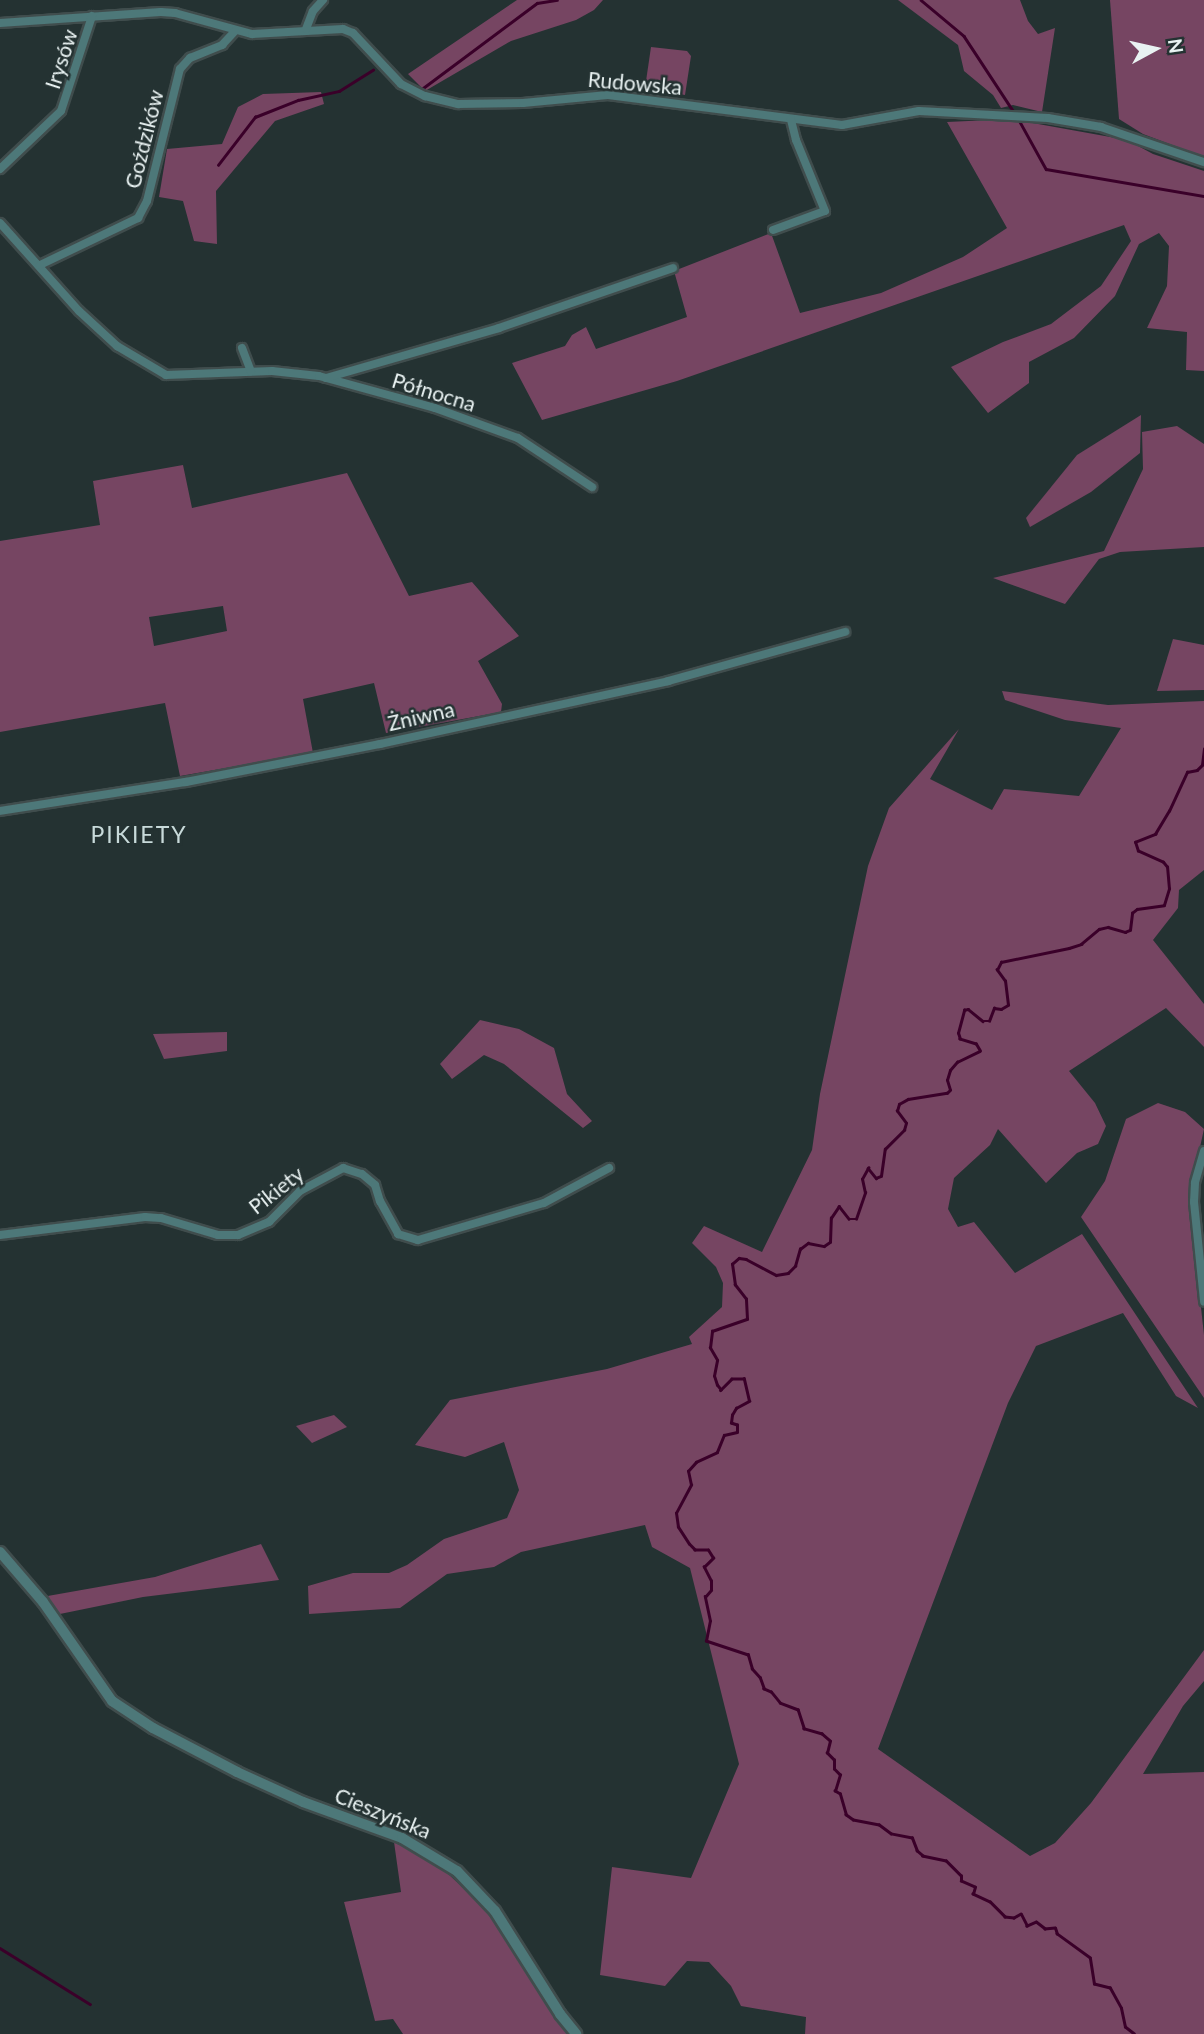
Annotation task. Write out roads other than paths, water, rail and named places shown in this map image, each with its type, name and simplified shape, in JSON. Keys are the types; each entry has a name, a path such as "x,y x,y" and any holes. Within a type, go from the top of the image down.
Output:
{"street":[{"path":"306,29 313,11 323,0"},
{"name":"Rudowska","path":"0,23 174,13 234,32 252,34 329,27 353,33 401,83 425,96 458,104 523,103 608,95 791,120 855,124 919,111 1048,118 1101,127 1204,162"},
{"name":"Irysów","path":"0,169 61,111 79,65 92,16"},
{"name":"Goździków","path":"40,265 138,218 147,201 180,69 190,58 222,45 234,32"},
{"path":"773,230 821,214 825,210 800,151 791,120"},
{"name":"Północna","path":"0,223 79,311 117,346 156,370 179,376 251,371 289,372 326,378 435,408 519,438 592,487"},
{"path":"326,378 499,328 673,268"},
{"path":"242,348 251,371"},
{"name":"Żniwna","path":"0,811 186,782 380,744 668,681 845,632"},
{"path":"1204,1152 1195,1183 1194,1202 1204,1301"},
{"name":"Pikiety","path":"0,1235 145,1217 161,1218 218,1235 239,1235 269,1222 300,1191 343,1168 362,1174 375,1185 380,1201 398,1234 418,1240 544,1203 609,1168"},
{"name":"Cieszyńska","path":"0,1552 43,1602 112,1700 153,1728 237,1772 303,1802 402,1838 457,1871 495,1911 576,2034"}],"waterway":[{"path":"423,88 537,3 557,0"},
{"path":"921,0 964,36 1014,112"},
{"path":"218,165 255,117 298,100 339,91 373,70"},
{"path":"1019,120 1046,169 1204,196"},
{"path":"1134,2034 1125,2027 1121,2008 1110,1988 1094,1984 1090,1958 1057,1934 1055,1928 1045,1929 1036,1922 1027,1926 1021,1914 1014,1918 1005,1917 990,1902 973,1894 975,1887 961,1881 961,1876 946,1861 923,1856 917,1851 912,1838 891,1834 879,1825 853,1820 846,1815 840,1794 835,1791 840,1775 834,1769 834,1760 827,1753 830,1741 822,1734 804,1729 798,1710 780,1703 771,1692 764,1689 760,1678 752,1669 748,1655 706,1641 710,1621 705,1597 711,1590 711,1581 704,1567 713,1558 708,1550 695,1550 689,1544 678,1527 676,1513 691,1485 688,1471 696,1462 717,1452 724,1435 737,1432 737,1425 731,1423 732,1415 736,1408 749,1401 744,1379 732,1379 721,1390 717,1385 714,1376 717,1360 710,1348 712,1331 747,1319 746,1299 735,1285 732,1264 739,1258 746,1259 776,1275 788,1273 795,1266 800,1249 808,1243 824,1246 830,1242 831,1218 839,1206 849,1219 856,1219 865,1193 862,1179 868,1168 876,1178 881,1176 885,1149 904,1130 906,1123 897,1111 899,1104 908,1099 947,1093 950,1090 947,1080 950,1070 957,1062 980,1051 976,1044 960,1039 958,1033 964,1010 968,1009 983,1021 989,1021 994,1008 1001,1009 1008,1005 1005,981 997,970 1001,962 1081,944 1099,929 1108,927 1125,932 1130,930 1132,913 1137,909 1164,905 1169,889 1167,867 1163,862 1138,851 1135,842 1155,834 1187,772 1197,770 1202,765 1204,749"},
{"path":"0,1948 90,2004"}],"district":[{"name":"PIKIETY","path":"139,834"}]}
